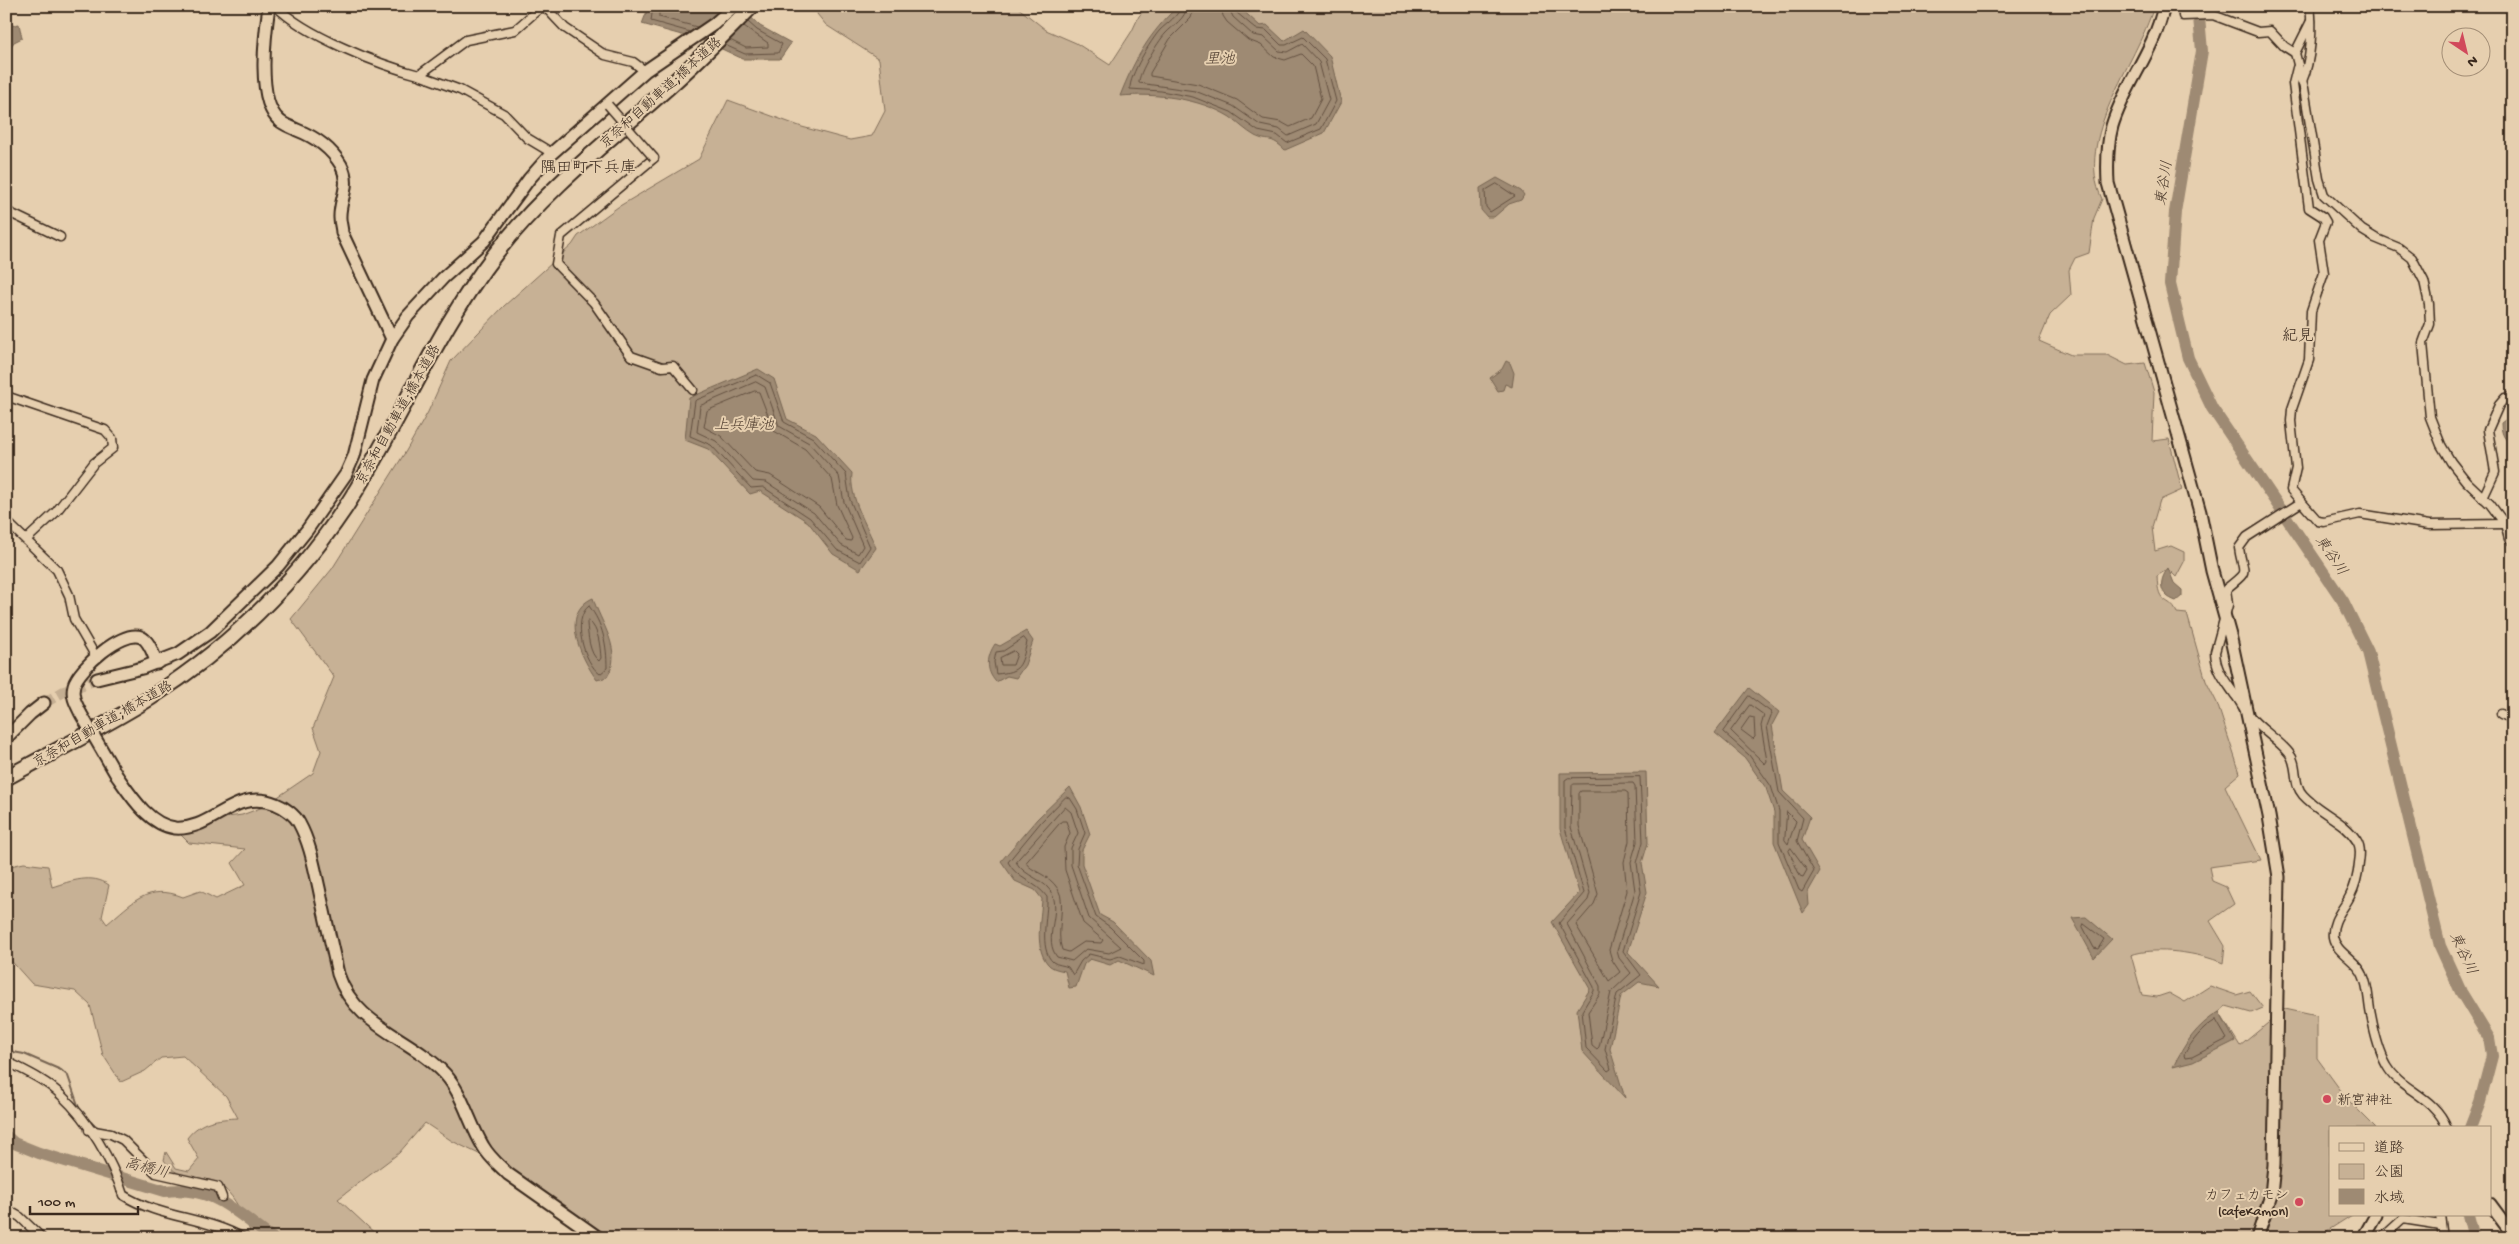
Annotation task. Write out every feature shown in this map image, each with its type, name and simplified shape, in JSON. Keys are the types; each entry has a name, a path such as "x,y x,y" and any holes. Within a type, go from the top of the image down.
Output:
{"highway":[{"name":"京奈和自動車道;橋本道路","path":"6,778 120,716 175,681 227,641 277,593 344,508 380,449 447,325 496,253 539,203 707,52 752,6"}],"street":[{"path":"269,6 265,35 265,90 268,106 279,121 315,137 341,165 345,177 346,192 340,216 342,233 392,339"},
{"path":"276,6 307,29 398,69 460,90 504,114 528,138 552,153"},
{"path":"97,679 157,663 178,654 210,632 278,566 337,489 354,456 373,380 392,339 422,299 484,241 529,179 552,153 645,71 714,24 734,6"},
{"path":"2164,6 2156,37 2122,101 2112,126 2107,158 2108,183 2200,512 2248,714 2279,877 2274,1165 2271,1195 2256,1238"},
{"path":"2182,6 2183,16 2210,15 2258,32 2270,31 2284,46 2295,53"},
{"path":"2302,81 2308,70 2310,6"},
{"path":"419,75 466,40 516,30 541,7 547,9 565,28 605,55 633,62 645,71"},
{"path":"2311,21 2295,53 2302,81 2319,179 2324,195 2362,230 2375,238 2399,248 2412,258 2424,281 2430,324 2422,343 2430,417 2440,445 2451,462 2505,524 2509,539 2513,542"},
{"path":"2297,66 2294,84 2309,208 2323,217 2326,222 2318,240 2324,273 2311,311 2309,360 2301,378 2291,421 2296,468 2291,490 2296,505 2318,521 2324,522 2360,514 2429,525 2505,524"},
{"path":"608,105 654,158 561,236 556,264 594,303 631,356 662,367 673,366 693,390"},
{"path":"6,211 60,237"},
{"path":"6,396 105,430 112,438 113,448 94,463 56,512 26,540"},
{"path":"2483,498 2495,472 2488,430 2499,405 2505,398 2513,397"},
{"path":"2296,505 2247,536 2239,548 2245,568 2243,576 2226,589 2228,605 2215,652 2215,659 2224,682 2248,714 2289,753 2294,762 2297,787 2301,794 2310,803 2347,828 2359,843 2360,857 2357,880 2350,897 2333,926 2333,938 2342,951 2362,972 2367,983 2371,1016 2387,1066 2433,1106 2444,1119 2446,1126"},
{"path":"6,521 57,570 69,595 74,620 96,657"},
{"path":"157,663 149,644 141,638 130,637 120,640 96,657 78,676 74,684 73,693 81,714 117,776 138,804 159,823 176,828 193,824 238,803 259,799 283,807 298,821 310,850 338,974 342,986 352,1001 364,1016 422,1054 447,1077 459,1094 483,1146 495,1162 508,1174 599,1238"},
{"path":"6,738 44,703"},
{"path":"2501,714 2513,719"},
{"path":"6,1060 61,1094 104,1149 116,1173 123,1195 144,1206 225,1228 243,1238"},
{"path":"89,1130 111,1134 123,1140 156,1173 218,1187 222,1197"},
{"path":"2492,1207 2513,1235"},
{"path":"6,1209 20,1217 42,1238"},
{"path":"2363,1238 2375,1216"},
{"path":"2440,1216 2443,1238"},
{"path":"2382,1238 2403,1219 2440,1225"}],"green space":[{"path":"820,6 1016,6 1046,30 1076,43 1110,65 1132,31 1139,16 1148,6 2154,6 2146,28 2101,126 2096,151 2095,176 2102,199 2094,218 2089,253 2075,258 2069,270 2071,295 2050,315 2039,341 2071,355 2107,355 2127,365 2145,363 2154,392 2152,441 2169,439 2182,490 2160,500 2152,527 2155,551 2171,546 2184,552 2184,562 2176,577 2168,569 2157,576 2159,593 2164,600 2171,604 2177,613 2187,614 2206,681 2217,703 2240,773 2225,786 2261,860 2209,867 2212,881 2226,887 2234,904 2210,921 2225,946 2223,963 2202,956 2177,952 2152,951 2131,955 2142,995 2157,997 2169,993 2185,1002 2210,986 2236,995 2250,991 2263,1008 2251,1013 2226,1006 2219,1012 2240,1046 2285,1009 2317,1016 2317,1058 2347,1099 2374,1126 2329,1126 2329,1216 2350,1216 2316,1238 595,1238 481,1155 452,1141 425,1123 399,1153 338,1199 380,1238 242,1238 250,1231 228,1191 208,1179 185,1176 178,1173 164,1160 166,1152 176,1168 189,1171 199,1159 187,1138 192,1132 210,1122 238,1118 226,1096 183,1056 161,1058 145,1071 121,1082 103,1055 90,1005 75,991 32,984 6,955 6,867 24,863 48,866 52,887 81,879 102,881 109,885 102,917 107,924 141,897 150,894 160,892 171,893 183,897 200,891 216,899 245,885 232,863 245,849 189,843 181,835 221,818 242,815 263,807 313,773 321,751 313,728 334,677 291,619 332,569 406,451 428,412 451,361 504,306 572,245 578,236 618,207 699,159 728,100 802,127 850,140 872,136 885,111 879,59 826,25 817,14"}],"water":[{"path":"649,6 739,6 760,26 791,43 780,59 743,59 707,42 642,24"},
{"name":"里池","path":"1178,6 1238,6 1260,26 1267,25 1284,41 1304,29 1330,56 1341,102 1324,133 1285,150 1273,141 1255,136 1230,117 1205,105 1162,96 1120,96 1131,70 1144,47"},
{"path":"19,24 22,38 14,42 6,53 6,27"},
{"path":"1497,178 1521,191 1524,195 1521,200 1509,204 1494,217 1487,217 1481,210 1480,188"},
{"path":"1506,361 1510,363 1514,373 1512,387 1505,384 1503,390 1498,391 1490,378 1502,369"},
{"name":"上兵庫池","path":"758,369 774,379 787,419 816,434 852,473 853,492 856,502 876,548 860,570 833,554 808,522 760,491 750,494 708,449 685,440 689,398"},
{"path":"2513,414 2513,445 2504,436 2501,423"},
{"path":"2168,568 2174,583 2182,590 2182,596 2176,601 2166,595 2162,588 2163,578"},
{"path":"593,598 609,637 613,657 612,667 607,677 597,680 580,648 575,625 577,614 583,605"},
{"path":"1026,631 1033,641 1025,665 1016,678 1007,676 996,682 990,673 988,663 992,649 995,644 1000,646"},
{"path":"1749,688 1779,712 1772,725 1783,791 1810,817 1802,840 1820,871 1808,892 1809,905 1803,913 1774,842 1774,812 1766,788 1745,758 1715,733"},
{"path":"1646,772 1648,843 1642,863 1647,892 1628,952 1659,986 1639,982 1621,996 1610,1049 1625,1098 1582,1051 1577,1010 1590,989 1552,922 1579,893 1560,829 1560,773"},
{"path":"1070,787 1081,807 1090,834 1082,850 1082,864 1100,915 1113,922 1151,961 1154,976 1119,960 1110,965 1090,959 1084,964 1076,987 1069,988 1065,971 1050,966 1041,952 1039,934 1042,899 1035,890 1015,881 1001,861 1037,819"},
{"path":"2086,917 2112,939 2094,958 2072,918"},
{"path":"2219,1012 2235,1041 2193,1062 2173,1067 2192,1036 2204,1023"}],"waterway":[{"name":"東谷川","path":"2198,6 2202,51 2175,212 2170,284 2188,358 2212,408 2343,601 2368,652 2440,946 2461,992 2489,1038 2492,1056 2480,1102 2471,1126"},
{"path":"6,1046 13,1052 24,1054 61,1070 68,1076 80,1111"},
{"path":"87,1119 99,1128"},
{"name":"高橋川","path":"6,1136 14,1143 39,1153 165,1191 182,1190 211,1196 235,1210 272,1238"},
{"path":"178,1182 210,1191 218,1199"},
{"name":"東谷川","path":"2468,1216 2474,1238"}],"tunnel":[{"path":"44,703 63,692 97,679"}],"place":[{"name":"新宮神社","path":"2327,1099"},
{"name":"カフェカモン (cafeKamon)","path":"2299,1202"}],"district":[{"name":"隅田町下兵庫","path":"588,166"},
{"name":"紀見","path":"2298,334"}]}
